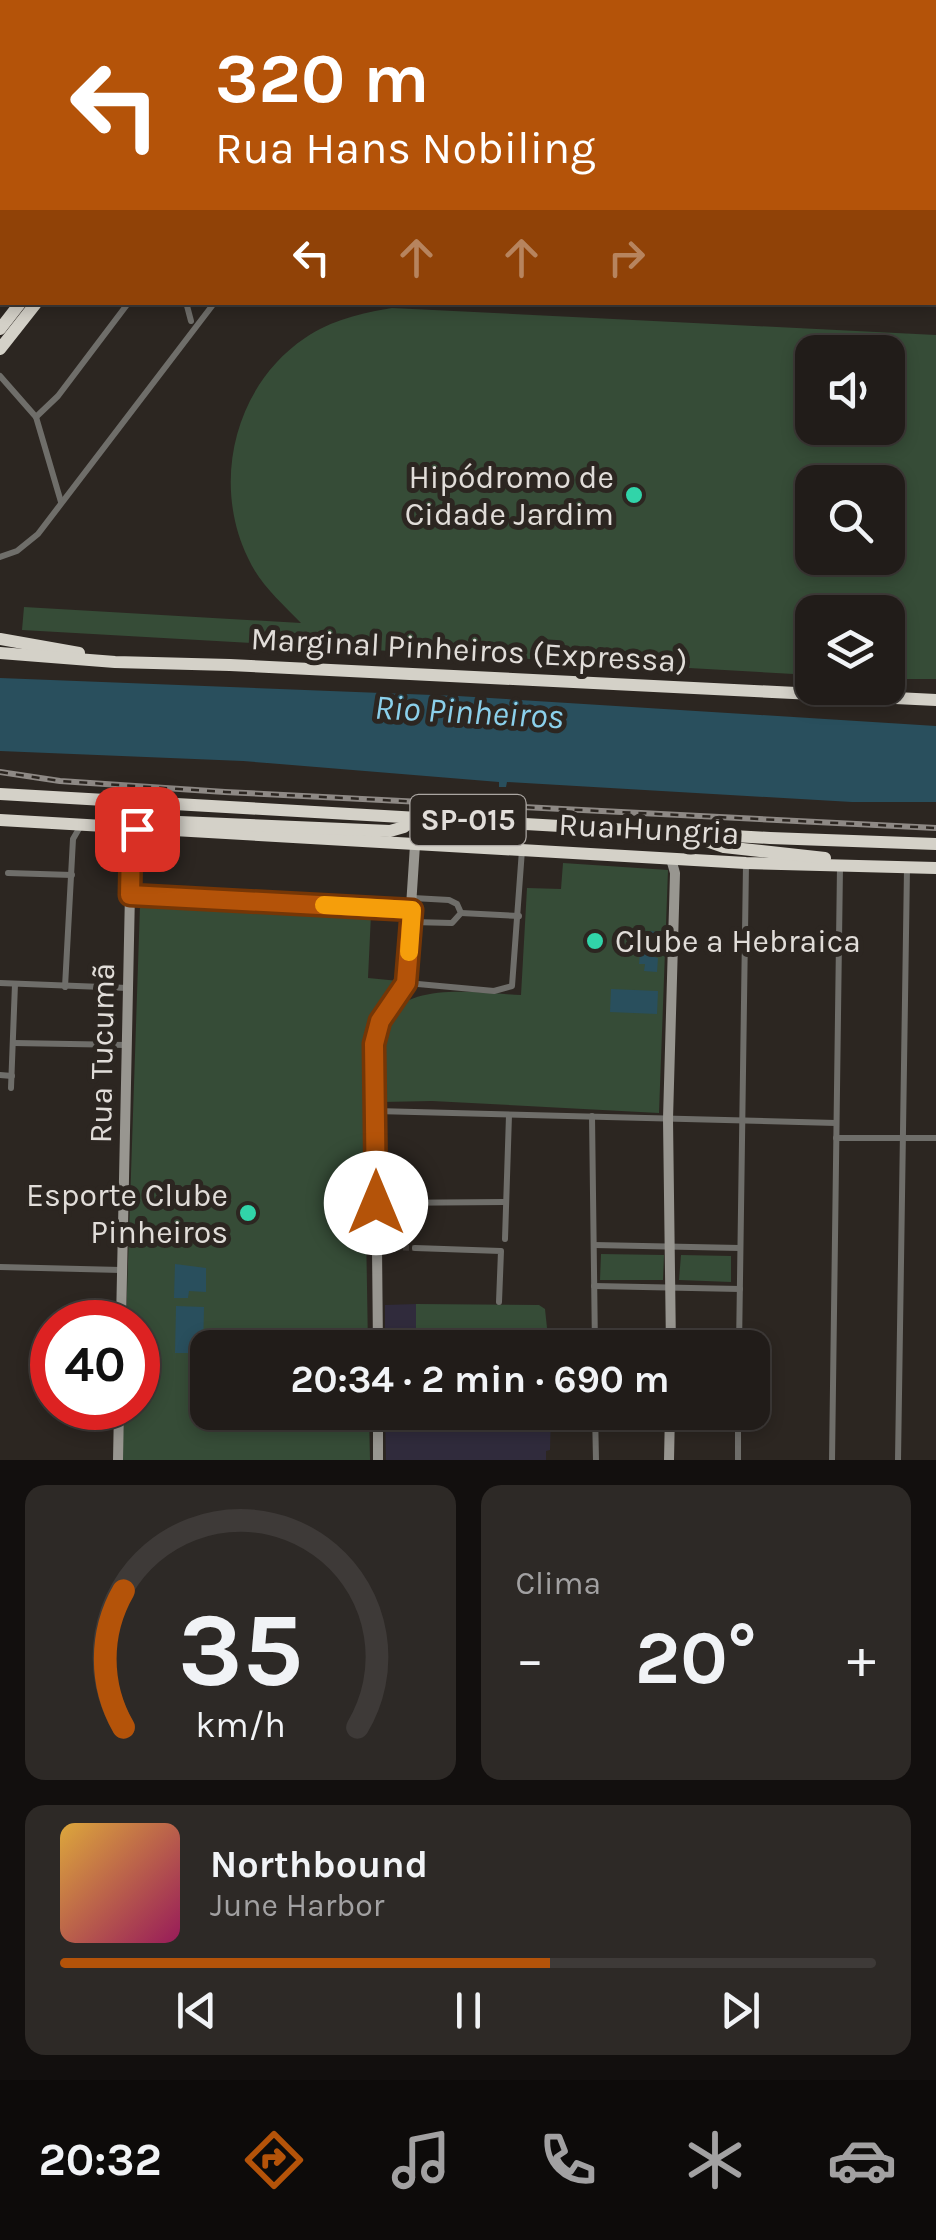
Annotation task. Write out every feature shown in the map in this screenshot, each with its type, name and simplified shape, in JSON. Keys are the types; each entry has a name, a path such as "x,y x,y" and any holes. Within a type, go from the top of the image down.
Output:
{"highway":[{"path":"0,329 19,305"},
{"path":"0,349 34,305"},
{"path":"0,636 115,662"},
{"name":"Marginal Pinheiros (Expressa)","path":"0,653 115,662 936,700"},
{"name":"SP-015","path":"0,794 936,844"},
{"path":"162,830 179,822 390,831 404,827 416,817"},
{"name":"Rua Hungria","path":"0,820 522,849 677,864 936,868"},
{"path":"686,833 724,847 837,860 865,868"}],"street":[{"path":"36,417 58,396 127,305"},
{"path":"187,305 191,321"},
{"path":"0,557 28,544 212,305"},
{"path":"0,376 36,417 61,503"},
{"path":"65,987 74,836 80,827"},
{"path":"121,828 131,845"},
{"name":"Rua Tucumã","path":"122,1300 131,845 137,829"},
{"path":"379,1330 377,1031 406,983 415,845"},
{"path":"406,983 510,988 514,981 522,849"},
{"path":"739,1330 746,863"},
{"path":"671,1330 668,1119 677,864"},
{"path":"832,1460 840,867"},
{"path":"898,1460 907,868"},
{"path":"8,873 72,874"},
{"path":"130,895 412,910 452,924 461,913"},
{"path":"412,910 448,900 458,904 461,913"},
{"path":"461,913 519,916"},
{"path":"0,983 128,988"},
{"path":"11,1088 15,984"},
{"path":"14,1042 126,1046"},
{"path":"0,1075 12,1076"},
{"path":"376,1111 836,1123"},
{"path":"505,1238 509,1114"},
{"path":"592,1116 594,1330"},
{"path":"836,1138 936,1138"},
{"path":"376,1203 504,1202"},
{"path":"594,1245 740,1248"},
{"path":"415,1248 501,1251 500,1302"},
{"path":"0,1267 122,1270"},
{"path":"594,1286 740,1290"},
{"path":"118,1460 119,1430"},
{"path":"378,1430 378,1460"},
{"path":"596,1430 596,1460"},
{"path":"669,1460 670,1430"},
{"path":"738,1430 738,1460"}],"shaded area":[{"path":"416,1304 416,1330 385,1330 385,1305"},
{"path":"385,1430 551,1430 546,1460 386,1460"}],"green space":[{"path":"392,308 936,335 936,679 905,679 905,595 795,595 795,674 22,630 24,607 301,623 272,593 248,558 231,498 231,467 246,408 261,382 305,338 347,318"},
{"name":"Clube a Hebraica","path":"563,863 668,870 659,1113 432,1101 381,1102 381,1039 387,1019 400,1005 438,993 521,995 527,888 561,889"},
{"name":"Esporte Clube Pinheiros","path":"147,902 371,914 368,978 399,981 374,1016 363,1044 368,1330 190,1330 190,1430 369,1430 370,1460 122,1460 123,1430 160,1430 160,1300 127,1300 140,906"},
{"path":"601,1254 664,1255 663,1280 600,1280"},
{"path":"681,1255 731,1256 731,1282 679,1280"},
{"path":"416,1304 539,1305 545,1309 547,1330 416,1330"}],"water":[{"name":"Rio Pinheiros","path":"0,678 458,696 936,726 936,802 852,802 507,782 506,787 499,787 499,782 243,761 0,751"},
{"path":"636,930 659,932 658,947 652,947 651,956 658,958 657,972 644,971 645,964 639,964 640,953 645,953 646,947 634,945"},
{"path":"611,989 658,991 657,1014 610,1012"},
{"path":"175,1264 206,1268 206,1292 189,1291 188,1298 174,1298"},
{"path":"176,1306 204,1307 204,1330 190,1330 190,1353 175,1353"}],"tunnel":[{"path":"385,1247 415,1248"}],"railway":[{"path":"0,772 60,781 225,792 936,828"}],"slow traffic":[{"path":"324,905 412,910 409,952"}],"place":[{"name":"Hipódromo de Cidade Jardim","path":"634,495"},
{"name":"Clube a Hebraica","path":"595,941"},
{"name":"Esporte Clube Pinheiros","path":"248,1213"}],"route":[{"path":"137,829 131,845 130,895 412,910 406,983 380,1021 374,1044 376,1203"}]}
